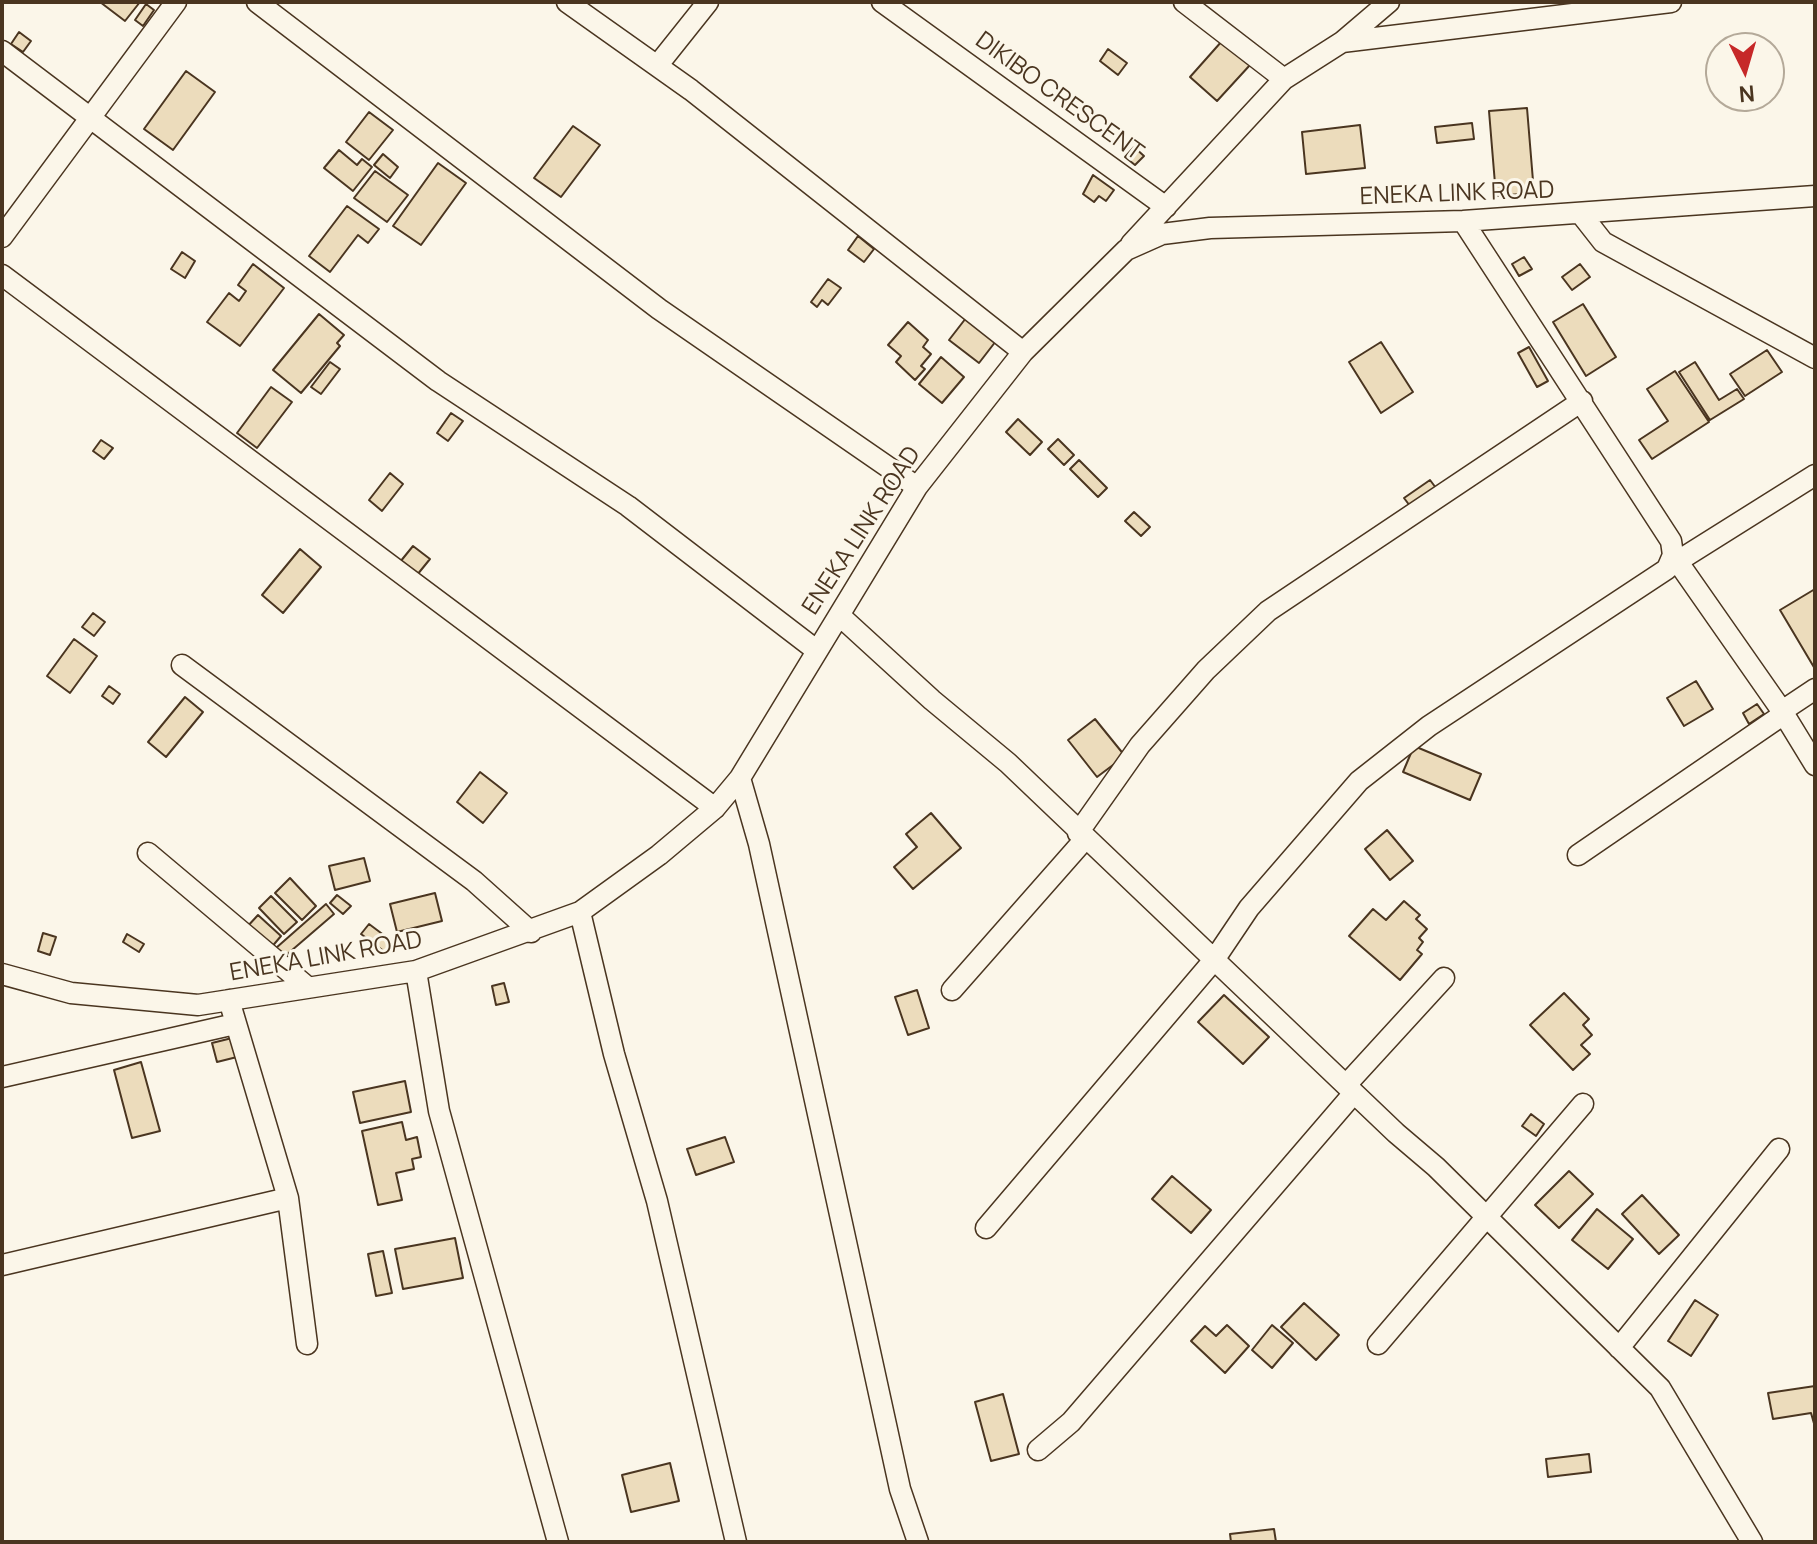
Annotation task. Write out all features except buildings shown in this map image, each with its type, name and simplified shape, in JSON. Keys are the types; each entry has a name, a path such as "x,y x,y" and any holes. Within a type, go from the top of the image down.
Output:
{"street":[{"path":"2,237 88,116 176,2"},
{"path":"257,2 659,309 917,487"},
{"path":"567,2 657,66 1023,352"},
{"path":"657,66 708,2"},
{"name":"DIKIBO CRESCENT","path":"882,2 1166,207"},
{"path":"1184,2 1284,79"},
{"path":"1126,250 1284,79 1342,42 1389,2"},
{"path":"1342,42 1671,2"},
{"path":"2,51 438,381 628,506 816,650"},
{"name":"ENEKA LINK ROAD","path":"2,974 71,993 198,1005 305,985 416,971 580,912 659,855 715,808 740,778 917,487 1023,352 1126,250 1162,234 1210,228 1463,221 1815,196"},
{"path":"1581,214 1603,242 1815,358"},
{"path":"1463,221 1671,541 1675,558 1783,713 1815,765"},
{"path":"2,275 715,808"},
{"path":"952,990 1082,836 1140,745 1206,670 1268,611 1582,401"},
{"path":"986,1228 1214,960 1249,908 1359,781 1429,726 1667,569 1675,558 1815,475"},
{"path":"839,615 932,700 1008,763 1486,1217 1660,1388 1752,1542"},
{"path":"182,665 474,881 531,932"},
{"path":"1578,855 1815,689"},
{"path":"740,778 762,858 900,1489 918,1542"},
{"path":"148,853 305,985"},
{"path":"580,912 614,1054 657,1201 736,1542"},
{"path":"416,971 439,1111 558,1542"},
{"path":"1038,1450 1071,1422 1444,978"},
{"path":"229,1000 288,1198 307,1344"},
{"path":"2,1077 235,1024"},
{"path":"1378,1344 1583,1104"},
{"path":"1619,1348 1779,1149"},
{"path":"2,1265 288,1198"}]}
